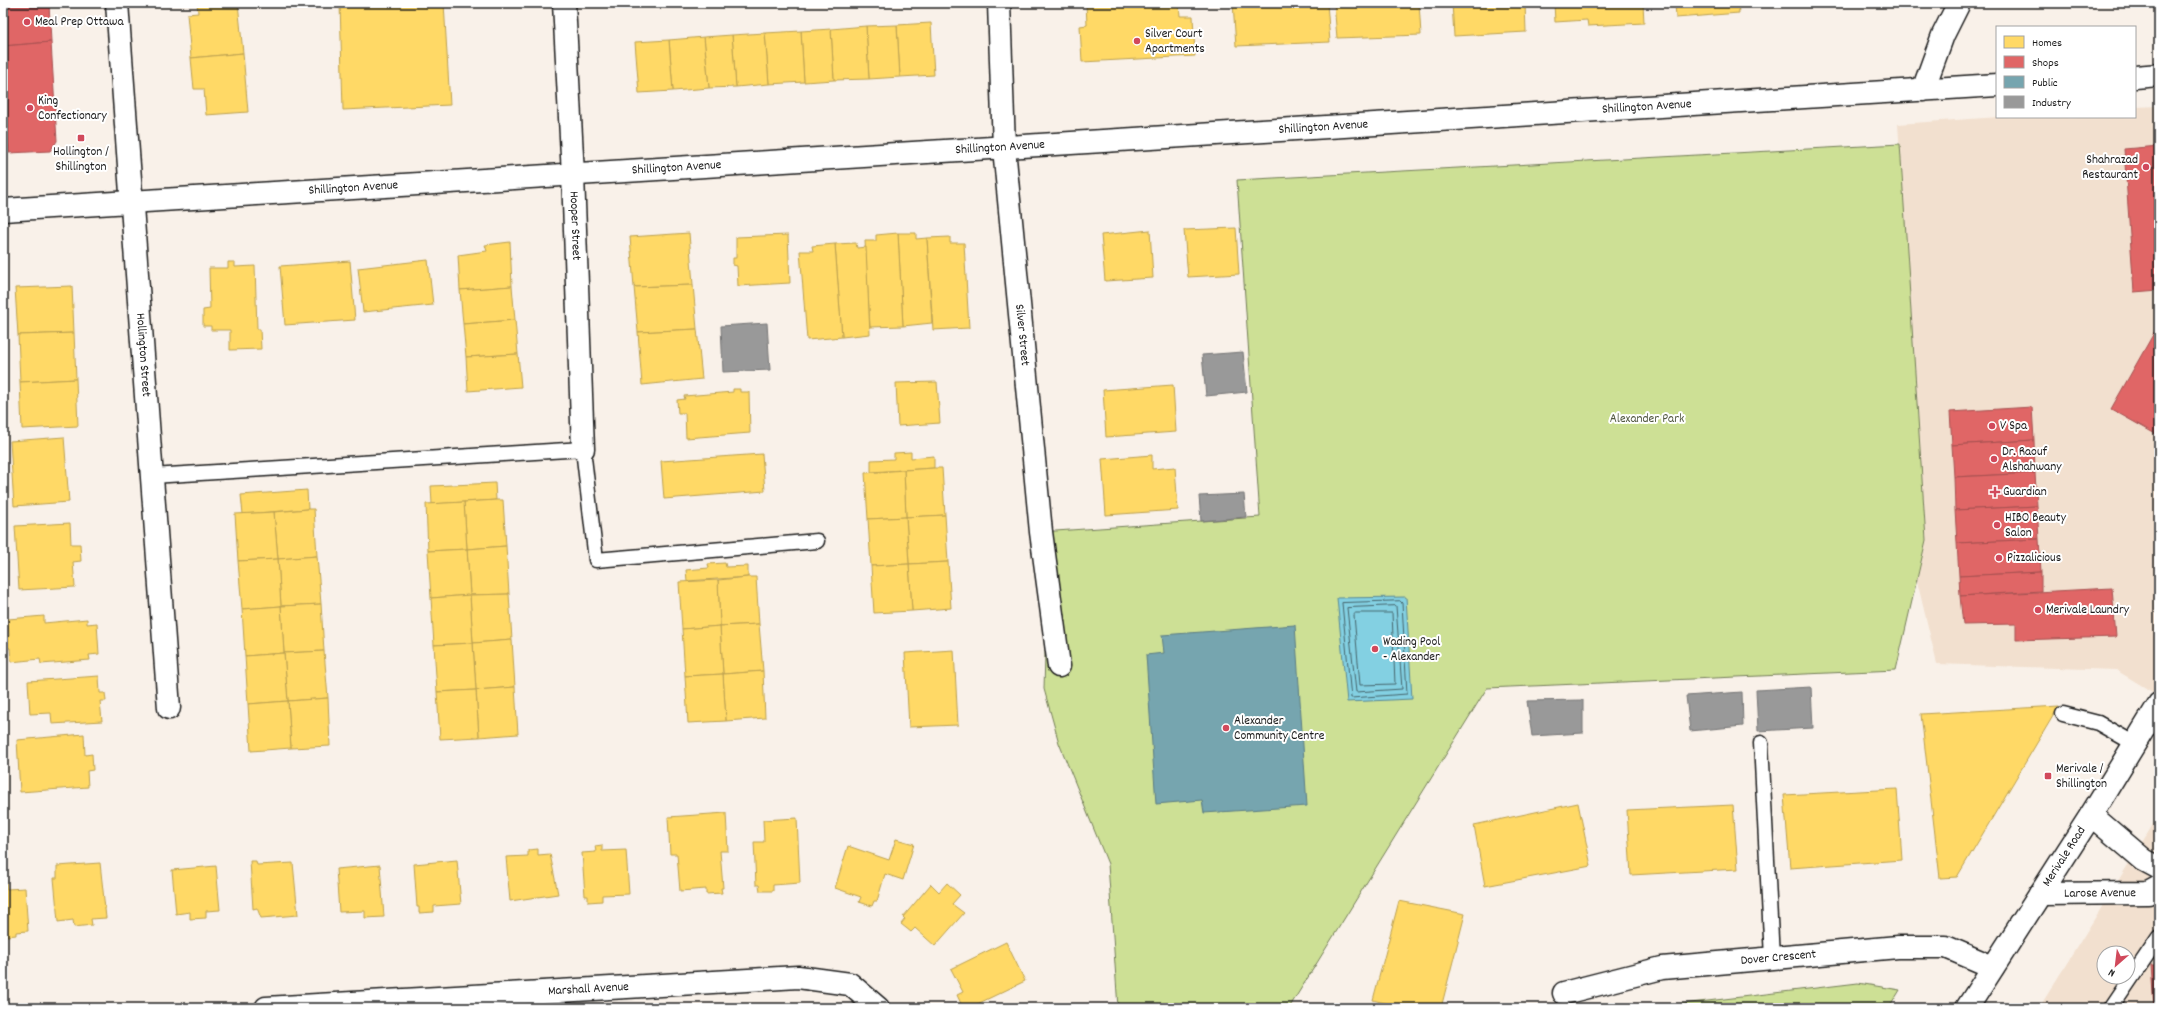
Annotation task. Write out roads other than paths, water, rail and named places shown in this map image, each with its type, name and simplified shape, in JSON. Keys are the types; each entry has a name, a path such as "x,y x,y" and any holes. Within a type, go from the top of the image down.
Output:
{"street":[{"name":"Hollington Street","path":"116,3 169,708"},
{"name":"Hooper Street","path":"564,3 574,175 583,449"},
{"name":"Silver Street","path":"999,3 1004,148 1041,532 1058,666"},
{"path":"1923,90 1943,35 1959,3"},
{"path":"2136,77 2159,75"},
{"name":"Shillington Avenue","path":"3,210 1996,85"},
{"name":"Merivale Road","path":"1967,1008 2091,815 2159,704"},
{"path":"2091,815 2144,860 2159,868"},
{"name":"Larose Avenue","path":"2040,894 2148,893 2159,888"},
{"name":"Dover Crescent","path":"1564,993 1662,968 1898,947 1946,947 1993,968"},
{"name":"Marshall Avenue","path":"266,1008 798,977 850,984 878,1008"}],"lane":[{"path":"152,476 583,449 596,560 817,541"},
{"path":"2063,714 2098,723 2135,744"},
{"path":"1761,742 1772,958"},
{"path":"2111,1008 2159,937"}],"water":[{"name":"Wading Pool - Alexander","path":"1406,597 1412,699 1347,702 1337,598"}],"place":[{"name":"Meal Prep Ottawa","path":"27,22"},
{"name":"Silver Court Apartments","path":"1137,41"},
{"name":"King Confectionary","path":"30,108"},
{"name":"Hollington / Shillington","path":"81,138"},
{"name":"Shahrazad Restaurant","path":"2146,167"},
{"name":"V Spa","path":"1992,426"},
{"name":"Dr. Raouf Alshahwany","path":"1994,459"},
{"name":"Guardian","path":"1995,492"},
{"name":"HIBO Beauty Salon","path":"1997,525"},
{"name":"Pizzalicious","path":"1999,558"},
{"name":"Merivale Laundry","path":"2038,610"},
{"name":"Wading Pool - Alexander","path":"1375,649"},
{"name":"Alexander Community Centre","path":"1226,728"},
{"name":"Merivale / Shillington","path":"2048,776"}],"park label":[{"name":"Alexander Park","path":"1647,419"}]}
